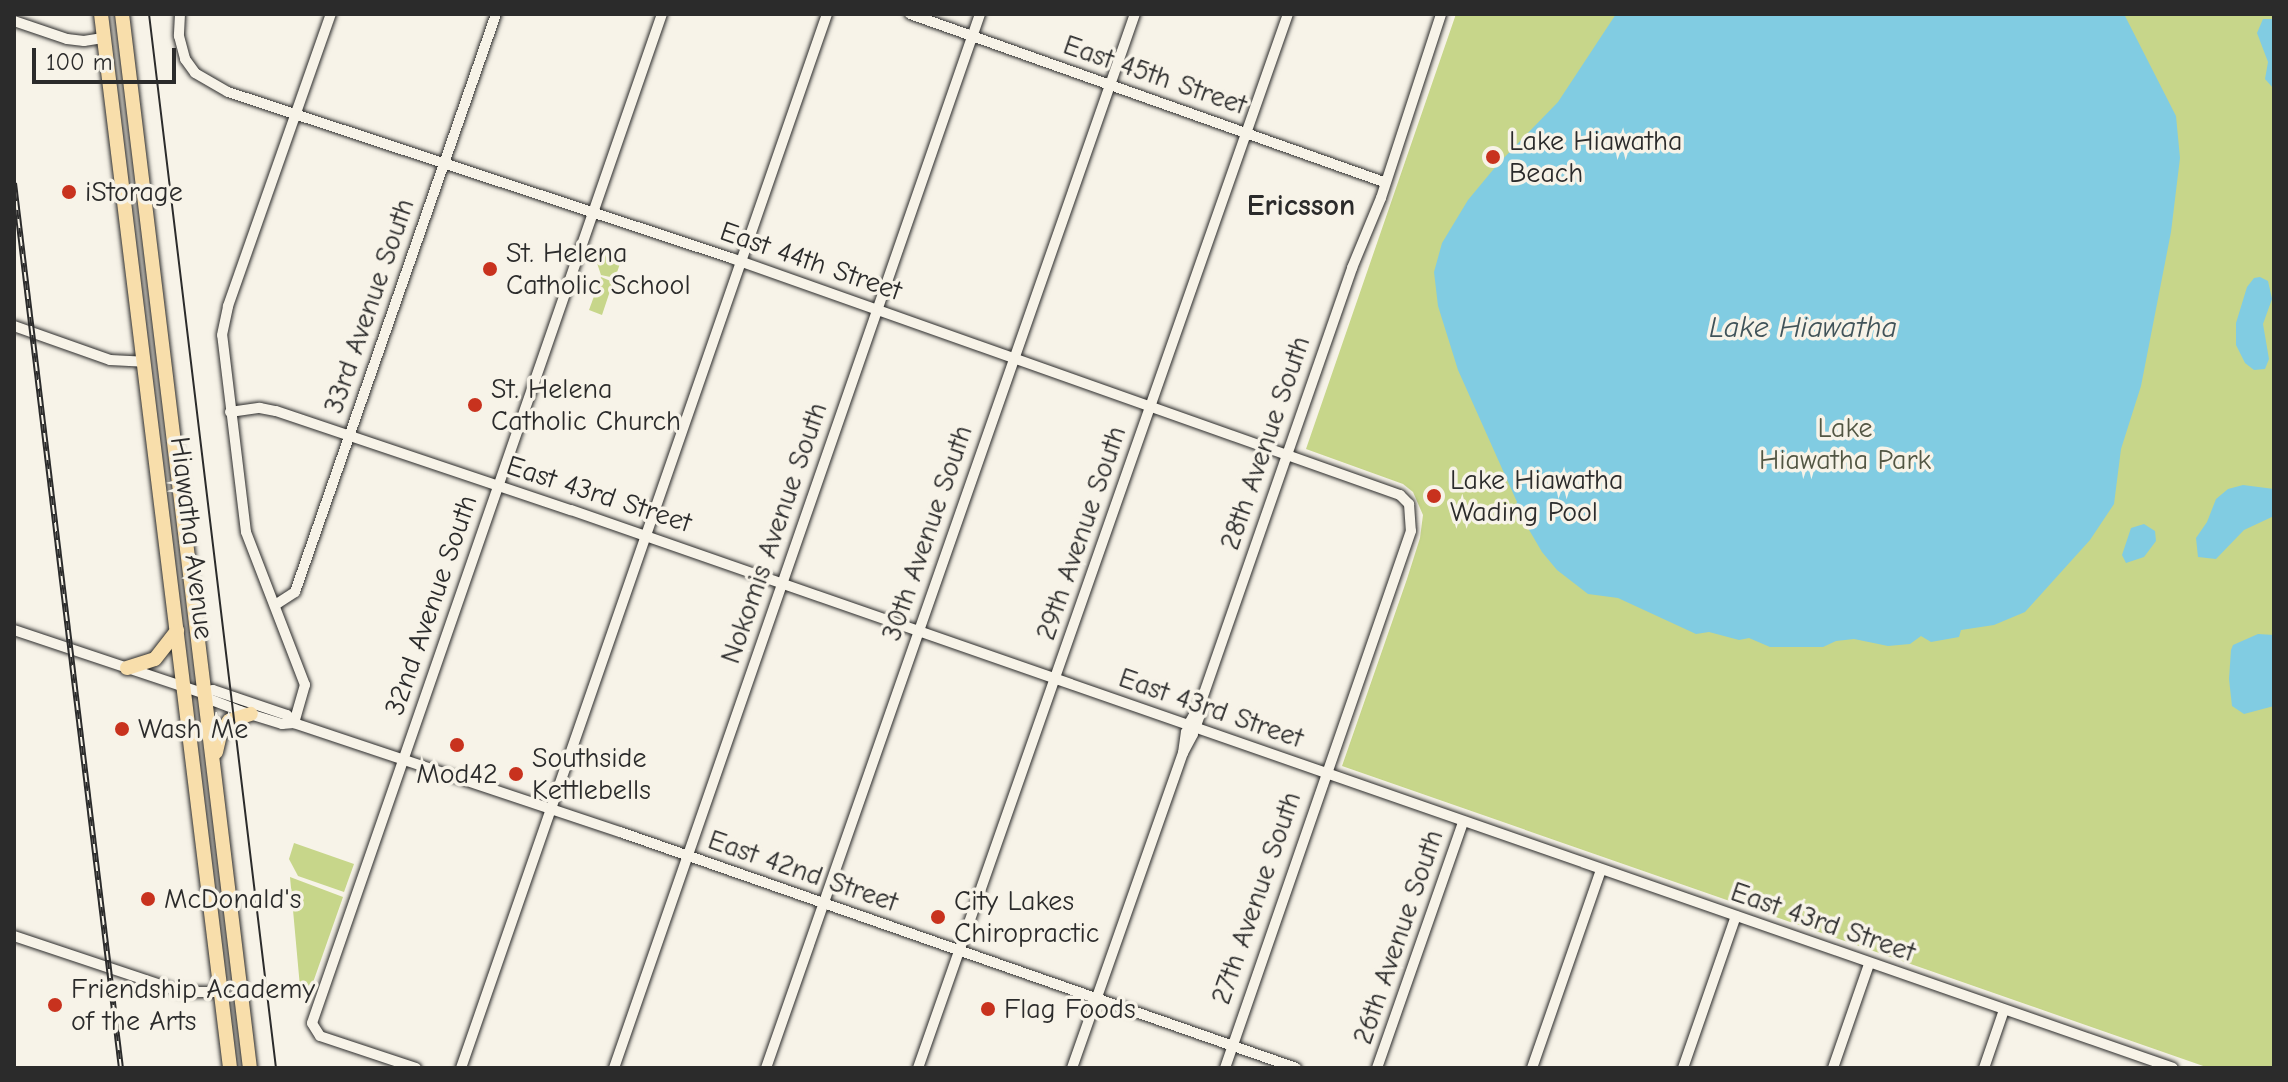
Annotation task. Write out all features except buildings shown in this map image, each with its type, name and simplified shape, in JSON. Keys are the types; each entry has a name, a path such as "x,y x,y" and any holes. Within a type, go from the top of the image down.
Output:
{"highway":[{"name":"Hiawatha Avenue","path":"101,14 230,1068"},
{"name":"Hiawatha Avenue","path":"122,14 250,1068"},
{"path":"127,668 155,659 177,631"},
{"path":"213,772 224,728 234,718 251,714"}],"street":[{"name":"East 44th Street","path":"180,14 179,36 185,59 195,73 210,84 742,262 1287,454 1400,495 1409,504 1413,518"},
{"path":"294,723 305,685 246,532 222,335 228,306 331,14"},
{"name":"33rd Avenue South","path":"275,605 295,592 496,14"},
{"name":"32nd Avenue South","path":"416,1068 320,1036 313,1030 312,1023 662,14"},
{"path":"461,1068 827,14"},
{"name":"East 45th Street","path":"910,14 1383,184"},
{"name":"Nokomis Avenue South","path":"614,1068 980,14"},
{"name":"30th Avenue South","path":"766,1068 1135,14"},
{"name":"29th Avenue South","path":"918,1068 1288,14"},
{"name":"28th Avenue South","path":"1072,1068 1183,753 1186,732 1202,709 1201,702 1377,201 1375,196 1383,184 1441,14"},
{"path":"14,21 67,39 84,41 103,38"},
{"path":"14,326 110,360 144,362"},
{"name":"East 43rd Street","path":"230,412 260,408 276,411 646,535 2173,1068"},
{"name":"27th Avenue South","path":"1225,1068 1413,518"},
{"name":"East 42nd Street","path":"14,630 205,694 219,692 287,715 294,723"},
{"name":"East 42nd Street","path":"205,694 209,699 251,714 282,724 294,723 550,809 1296,1068"},
{"name":"26th Avenue South","path":"1377,1068 1463,822"},
{"path":"1532,1068 1601,870"},
{"path":"1683,1068 1736,916"},
{"path":"14,936 181,992 220,992"},
{"path":"1833,1068 1869,964"},
{"path":"1984,1068 2004,1010"},
{"path":"2136,1068 2140,1056"}],"green space":[{"name":"Lake Hiawatha Park","path":"1456,14 2274,14 2274,1068 2209,1068 1342,766 1407,579 1420,538 1423,515 1413,492 1403,484 1306,449"},
{"path":"607,246 623,255 615,278 601,275 597,263 598,248"},
{"path":"601,277 613,282 602,315 589,310"},
{"path":"294,843 354,864 344,892 298,876 289,859"},
{"path":"290,877 343,897 310,991 300,987"}],"water":[{"name":"Lake Hiawatha","path":"1616,14 2124,14 2176,116 2180,158 2171,232 2141,386 2121,449 2114,504 2090,540 2025,612 1994,625 1961,630 1959,637 1931,642 1921,636 1910,644 1888,646 1854,639 1836,641 1823,647 1770,647 1749,638 1739,640 1709,632 1696,634 1618,598 1588,594 1557,570 1542,552 1515,506 1517,502 1458,370 1438,306 1434,272 1442,243 1468,200 1558,102"},
{"path":"2263,19 2274,19 2274,89 2265,79 2268,62 2257,33"},
{"path":"2254,278 2268,281 2272,299 2263,324 2269,359 2265,369 2254,370 2245,363 2236,345 2236,323 2247,287"},
{"path":"2243,485 2274,489 2274,516 2244,530 2216,559 2198,557 2196,538 2207,522 2216,499 2228,489"},
{"path":"2144,524 2155,531 2156,541 2144,557 2126,563 2122,555 2131,528"},
{"path":"2258,634 2274,635 2274,706 2244,714 2232,706 2229,679 2231,650 2233,645"}],"tram line":[{"path":"149,14 276,1068"}],"railway":[{"path":"14,183 121,1068"}],"place":[{"name":"Lake Hiawatha Beach","path":"1493,157"},
{"name":"iStorage","path":"69,192"},
{"name":"St. Helena Catholic School","path":"490,269"},
{"name":"St. Helena Catholic Church","path":"475,405"},
{"name":"Lake Hiawatha Wading Pool","path":"1434,496"},
{"name":"Wash Me","path":"122,729"},
{"name":"Mod42","path":"457,745"},
{"name":"Southside Kettlebells","path":"516,774"},
{"name":"McDonald's","path":"148,899"},
{"name":"City Lakes Chiropractic","path":"938,917"},
{"name":"Friendship Academy of the Arts","path":"55,1005"},
{"name":"Flag Foods","path":"988,1009"}],"district":[{"name":"Ericsson","path":"1301,206"}]}
